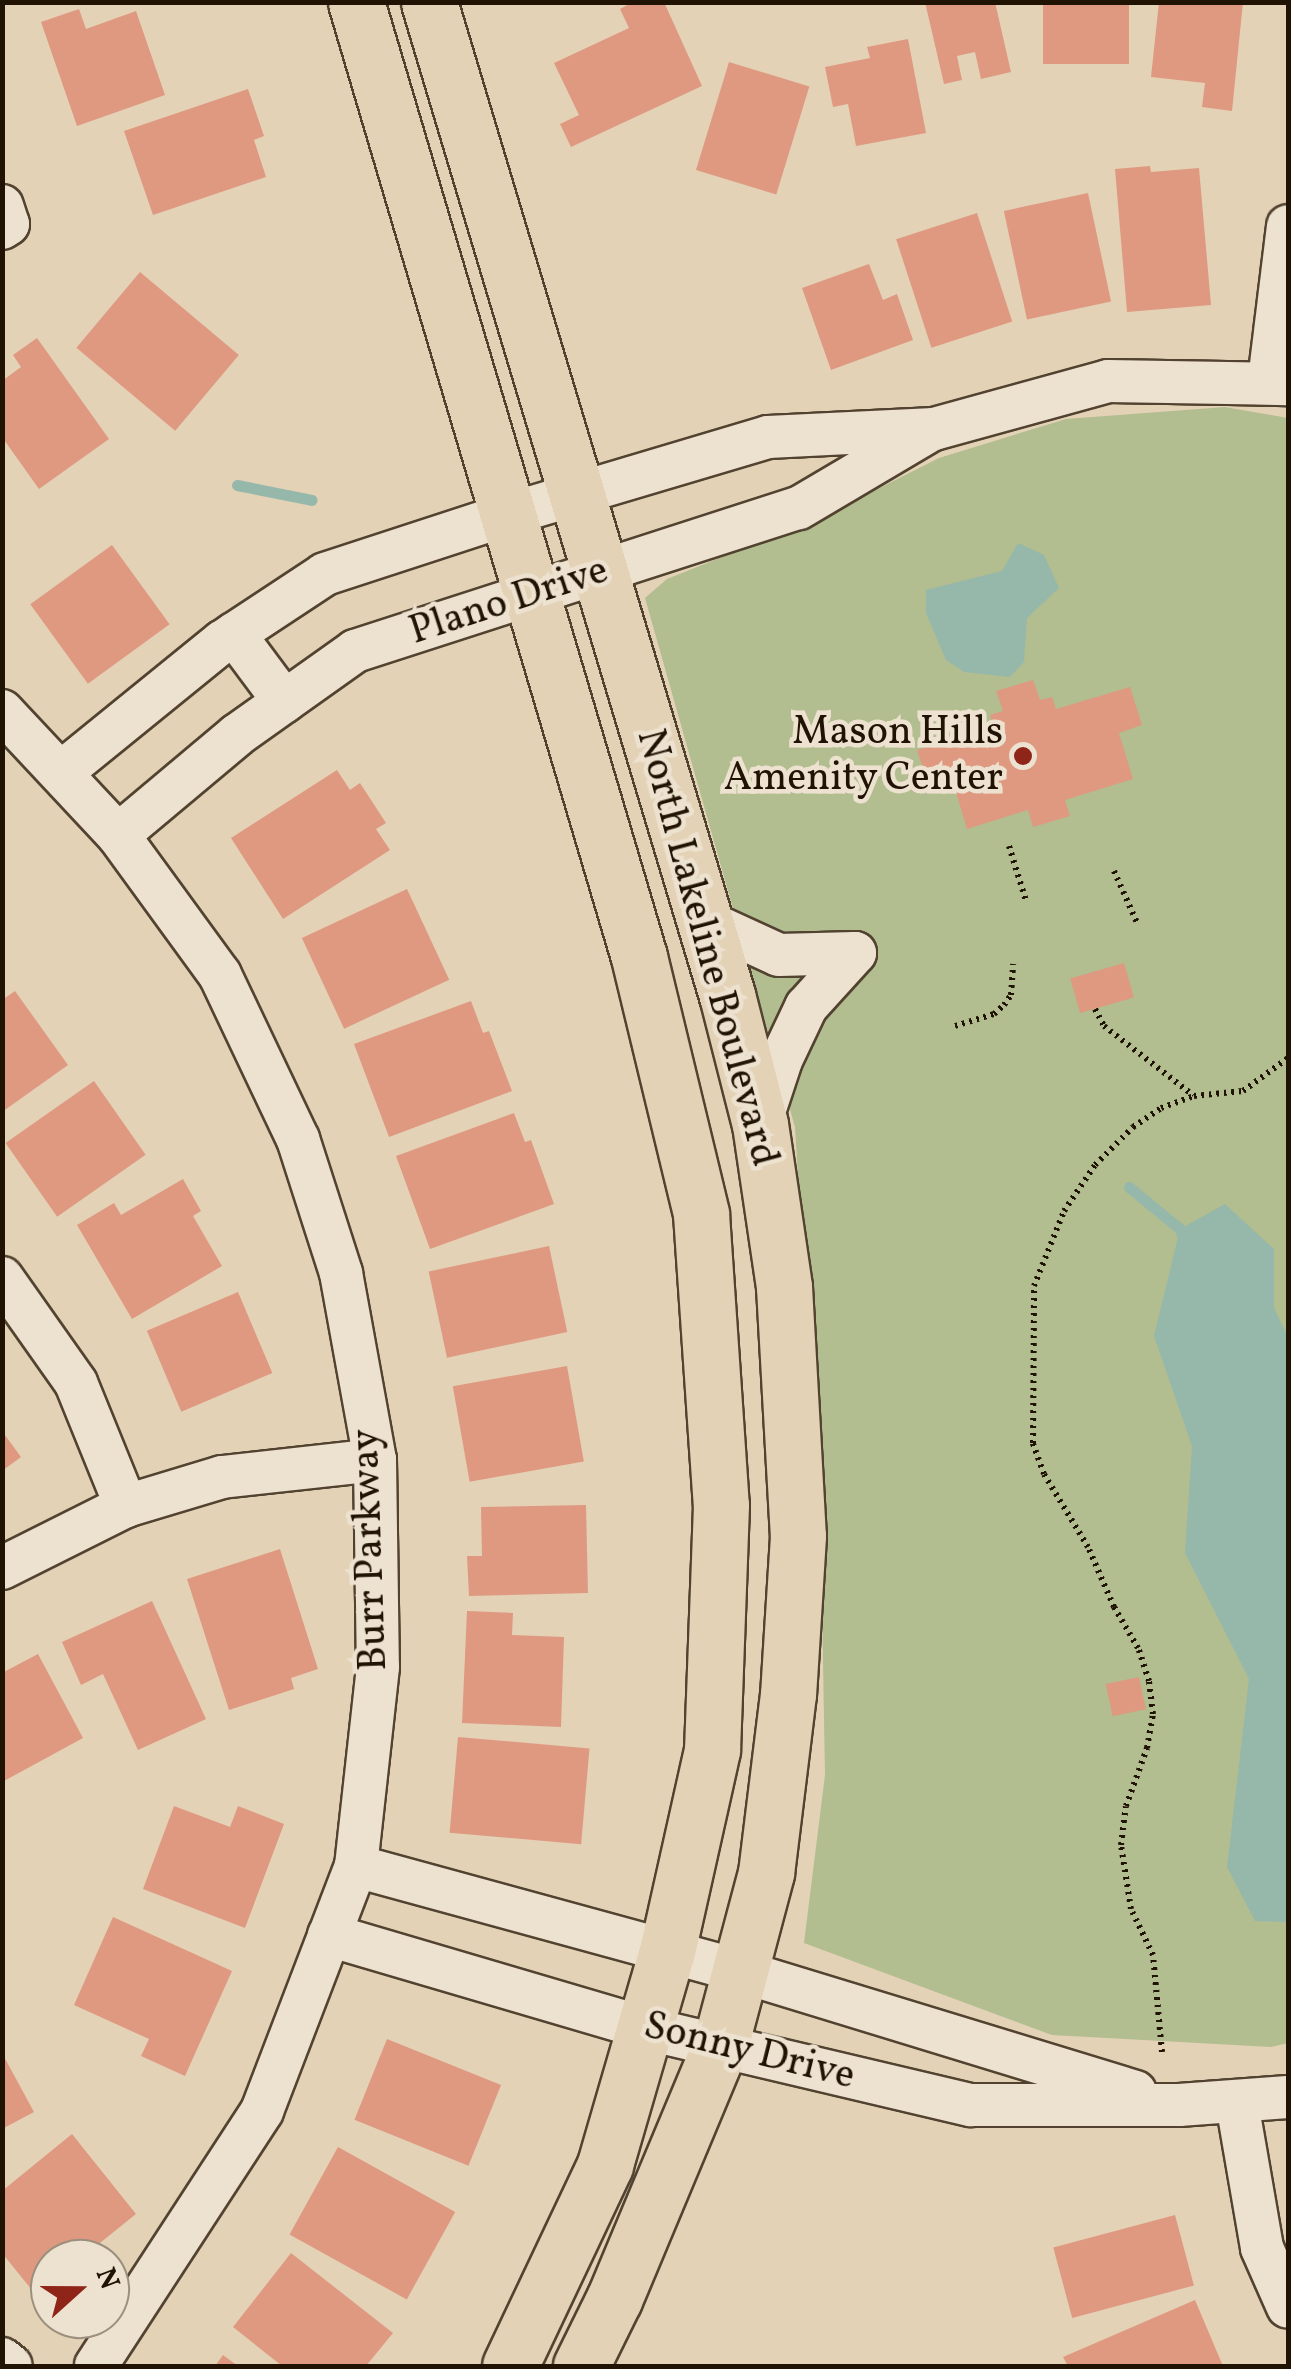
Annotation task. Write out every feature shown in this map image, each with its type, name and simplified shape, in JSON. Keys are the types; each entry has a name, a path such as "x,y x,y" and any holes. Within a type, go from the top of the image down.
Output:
{"main road":[{"name":"North Lakeline Boulevard","path":"356,2 638,957 701,1214 721,1505 712,1750 666,1951 605,2165 510,2366"},
{"name":"North Lakeline Boulevard","path":"429,2 705,921 760,1124 784,1287 798,1536 788,1694 766,1873 743,1972 720,2046 614,2299 581,2366"}],"street":[{"path":"934,428 1108,382 1279,383 1288,226"},
{"name":"Plano Drive","path":"63,772 234,634 325,574 768,437 934,428"},
{"name":"Plano Drive","path":"118,835 237,734 355,652 799,508 934,428"},
{"path":"234,634 284,701"},
{"name":"Burr Parkway","path":"2,711 118,835 220,974 298,1140 341,1272 375,1460 378,1667 356,1866 262,2111 96,2366"},
{"path":"705,921 760,950 788,957 855,954 806,1007 781,1060 760,1124"},
{"path":"2,1278 76,1382 126,1506"},
{"path":"2,1568 126,1506 222,1477 375,1460"},
{"name":"Sonny Drive","path":"356,1866 743,1972 1178,2105"},
{"name":"Sonny Drive","path":"329,1935 644,2028 972,2105 1178,2105 1288,2097"},
{"path":"1237,2103 1262,2248 1288,2307"},
{"path":"2,2359 12,2366"}],"path":[{"path":"1009,846 1026,901"},
{"path":"1114,870 1138,924"},
{"path":"956,1026 994,1014 1004,1005 1011,995 1013,964"},
{"path":"1095,1009 1104,1026 1194,1096"},
{"path":"1162,2052 1153,1955 1131,1908 1121,1845 1126,1806 1147,1748 1153,1714 1149,1681 1138,1648 1114,1607 1088,1547 1044,1474 1033,1443 1034,1286 1064,1210 1095,1165 1147,1117 1194,1096 1242,1091 1288,1058"}],"shaded area":[{"path":"1225,407 1288,418 1288,2043 1271,2047 1052,2035 804,1943 825,1775 821,1547 795,1127 645,598 667,579 822,517 939,458 1066,419"},
{"path":"1018,543 1044,555 1059,588 1027,618 1024,662 1010,677 964,672 946,660 926,613 926,590 1002,571"},
{"path":"1225,1204 1274,1249 1274,1308 1288,1337 1288,1922 1255,1921 1227,1867 1249,1679 1185,1553 1192,1446 1154,1336 1180,1229"}],"building":[{"path":"633,2 664,2 702,86 571,147 560,124 579,115 554,63 629,28 620,9"},
{"path":"925,2 995,2 1011,72 981,79 975,52 957,56 962,80 944,84"},
{"path":"1043,2 1129,2 1129,64 1043,64"},
{"path":"1159,2 1243,2 1232,111 1202,107 1205,83 1151,77"},
{"path":"79,9 86,29 136,11 165,95 77,126 41,22"},
{"path":"908,39 926,133 856,146 848,104 833,107 825,67 870,58 867,47"},
{"path":"729,62 809,87 776,195 696,170"},
{"path":"248,89 264,136 254,140 266,177 153,215 124,131"},
{"path":"1150,166 1151,172 1199,168 1211,305 1127,312 1115,169"},
{"path":"1088,193 1111,302 1027,319 1004,211"},
{"path":"977,213 1012,321 931,348 896,239"},
{"path":"869,264 883,300 897,294 913,340 831,370 802,288"},
{"path":"140,272 239,355 175,431 76,348"},
{"path":"37,338 109,439 39,489 2,437 2,381 21,367 13,355"},
{"path":"112,545 170,624 88,684 30,604"},
{"name":"Mason Hills Amenity Center","path":"1033,680 1040,700 1052,697 1056,709 1130,687 1142,725 1119,733 1133,779 1065,800 1070,816 1033,827 1028,810 967,829 952,779 929,786 917,750 993,726 990,715 1003,711 996,691"},
{"path":"337,770 350,790 360,783 386,823 376,829 390,850 283,919 231,838"},
{"path":"407,889 449,980 344,1029 302,938"},
{"path":"1124,963 1134,998 1080,1013 1070,978"},
{"path":"15,991 68,1065 2,1112 2,1000"},
{"path":"471,1001 483,1033 489,1031 512,1091 389,1137 354,1044"},
{"path":"94,1081 146,1155 57,1217 6,1143"},
{"path":"514,1113 525,1142 531,1140 554,1204 430,1249 396,1156"},
{"path":"183,1179 201,1211 193,1216 222,1266 132,1319 77,1225 114,1203 121,1215"},
{"path":"549,1246 567,1332 447,1358 429,1272"},
{"path":"238,1292 272,1373 181,1412 147,1331"},
{"path":"567,1366 584,1462 470,1482 453,1386"},
{"path":"2,1431 21,1457 2,1471"},
{"path":"586,1505 588,1593 469,1596 467,1556 482,1556 481,1507"},
{"path":"280,1549 318,1669 291,1678 294,1689 229,1710 187,1579"},
{"path":"152,1601 206,1719 138,1750 103,1674 81,1685 62,1642"},
{"path":"467,1611 513,1613 512,1635 564,1637 561,1727 462,1723"},
{"path":"38,1654 83,1738 4,1781 2,1673"},
{"path":"1139,1677 1146,1709 1113,1716 1106,1684"},
{"path":"458,1737 589,1749 581,1844 450,1833"},
{"path":"174,1806 230,1827 238,1806 284,1824 245,1928 143,1889"},
{"path":"113,1917 232,1971 185,2076 141,2056 149,2039 74,2005"},
{"path":"387,2039 501,2085 468,2166 354,2120"},
{"path":"2,2053 34,2112 2,2129"},
{"path":"72,2134 136,2214 105,2239 30,2239 30,2288 2,2253 2,2191"},
{"path":"338,2147 455,2212 407,2299 290,2234"},
{"path":"1175,2215 1194,2286 1072,2318 1053,2248"},
{"path":"291,2253 393,2333 366,2366 282,2366 233,2327"},
{"path":"1195,2300 1223,2366 1068,2366 1063,2357"},
{"path":"223,2355 238,2366 215,2366"}],"waterway":[{"path":"237,485 312,500"},
{"path":"1129,1187 1180,1229 1184,1243"}],"place":[{"name":"Mason Hills Amenity Center","path":"1023,756"}]}
